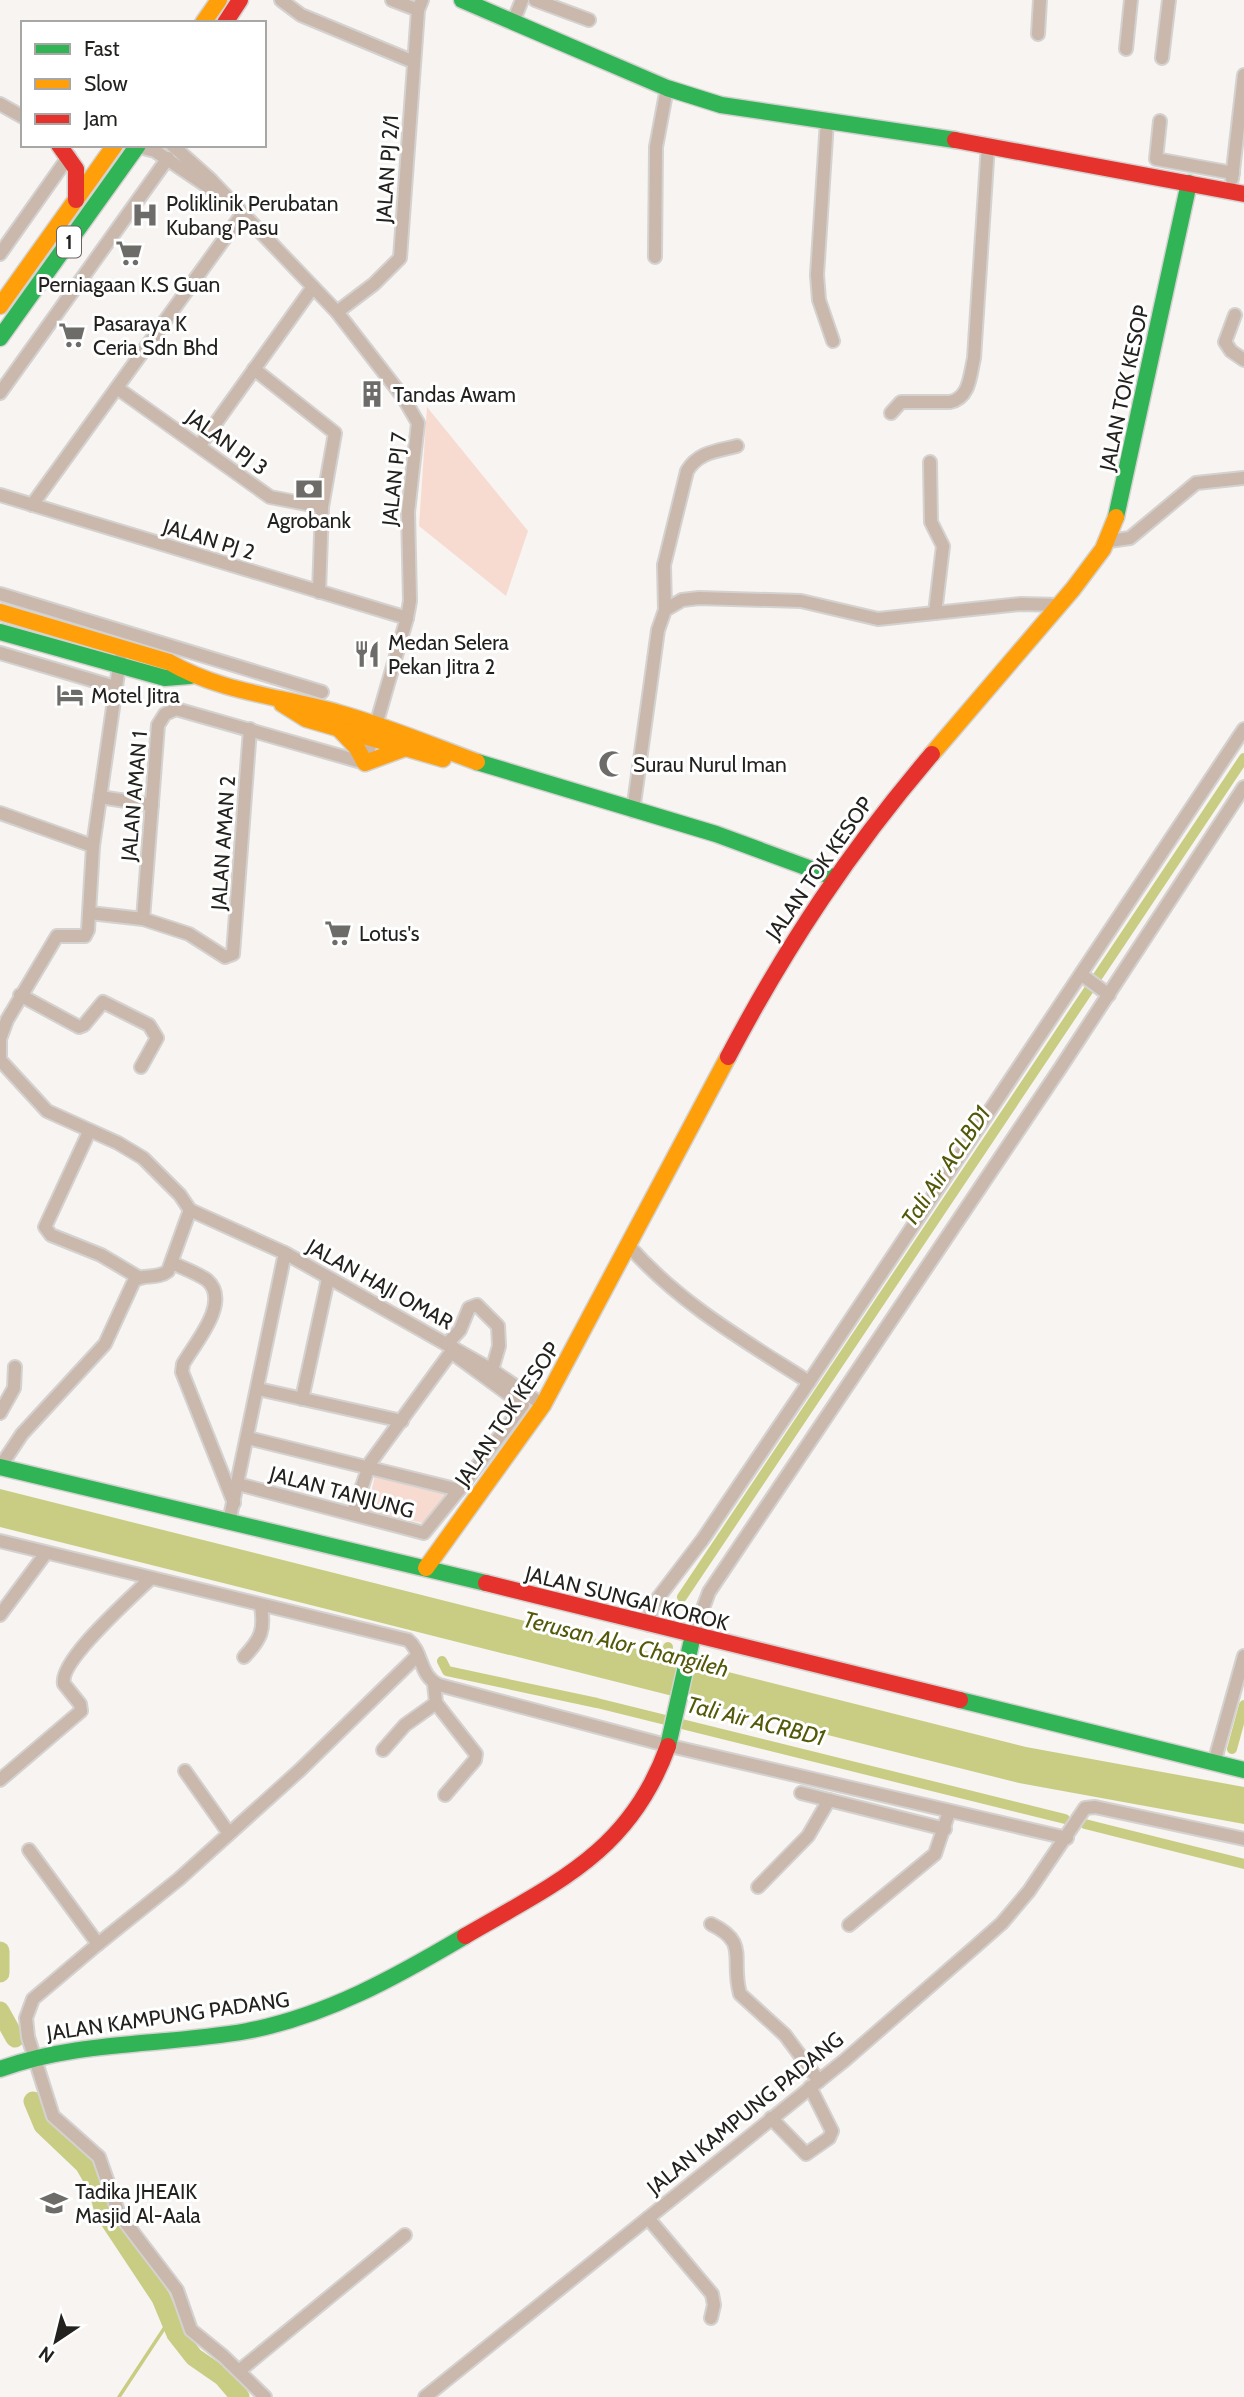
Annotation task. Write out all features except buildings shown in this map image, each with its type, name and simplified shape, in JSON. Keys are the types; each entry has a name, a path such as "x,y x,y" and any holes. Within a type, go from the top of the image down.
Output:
{"main road":[{"path":"204,21 219,0"},
{"path":"226,21 240,0"},
{"path":"462,0 667,88 744,110 988,145 1238,192"},
{"name":"1","path":"0,306 114,147"},
{"name":"1","path":"0,338 135,147"},
{"path":"64,151 77,177 76,200"},
{"name":"JALAN TOK KESOP","path":"426,1568 542,1405 772,975 833,877 922,764 1059,605 1109,541 1126,478 1189,183"},
{"path":"0,612 169,662 190,676 279,702 310,705 375,732 780,856 833,877"},
{"path":"0,632 165,678 190,676"},
{"path":"279,702 306,719 375,732 402,749 512,774"},
{"path":"334,726 352,742 365,762 402,749"},
{"name":"JALAN SUNGAI KOROK","path":"0,1467 426,1568 649,1625 692,1641 1244,1770"},
{"name":"JALAN KAMPUNG PADANG","path":"0,2068 33,2058 245,2031 305,2018 367,1992 593,1859 640,1807 658,1771 692,1641"}],"street":[{"path":"281,0 301,15 414,62"},
{"path":"392,0 420,5"},
{"path":"513,22 522,0"},
{"path":"536,0 589,20"},
{"path":"1038,34 1040,0"},
{"path":"1126,49 1131,0"},
{"path":"1162,58 1169,0"},
{"name":"JALAN PJ 2/1","path":"337,312 383,277 400,258 420,5"},
{"path":"1238,192 1233,173 1244,75"},
{"path":"655,257 656,147 667,88"},
{"path":"0,104 21,116"},
{"path":"827,121 817,275 819,300 833,341"},
{"path":"1160,121 1156,159 1233,173"},
{"path":"891,413 901,402 957,401 966,390 974,358 988,145"},
{"name":"JALAN PJ 7","path":"142,147 170,152 243,213 337,312 407,403 418,423 408,512 410,601 365,762"},
{"path":"0,254 64,151"},
{"path":"0,393 170,152"},
{"path":"32,505 243,213"},
{"path":"200,445 313,287"},
{"path":"1235,315 1225,342 1231,351 1244,360"},
{"path":"254,369 333,430 335,439 322,508 319,592"},
{"name":"JALAN PJ 3","path":"117,388 270,497 322,508"},
{"path":"633,811 658,629 665,610 664,565 687,471 697,458 705,454 737,446"},
{"path":"930,461 931,522 943,546 935,613"},
{"path":"1109,541 1130,538 1196,483 1244,478"},
{"name":"JALAN PJ 2","path":"0,495 407,618"},
{"path":"0,594 322,692"},
{"path":"665,610 682,600 759,598 801,601 878,619 1021,604 1059,605"},
{"path":"89,1132 45,1227 51,1235 102,1255 138,1277 162,1276 172,1264 190,1210 180,1195 143,1158 118,1143 47,1111 0,1061 1,1039 20,995 57,936 85,936 90,913 93,846 118,664 123,648"},
{"path":"0,653 115,687"},
{"name":"JALAN AMAN 1","path":"143,919 158,725 165,714 176,709 365,762"},
{"name":"JALAN AMAN 2","path":"143,919 189,934 229,958 233,954 250,729"},
{"path":"692,1641 709,1592 1096,985 1244,729"},
{"path":"649,1625 651,1609 658,1598 703,1539 809,1382 1096,985 1244,787"},
{"path":"100,797 152,805"},
{"path":"0,813 93,846"},
{"path":"90,913 143,919"},
{"path":"20,995 79,1027 84,1025 103,1002 149,1026 157,1038 141,1067"},
{"name":"JALAN HAJI OMAR","path":"190,1210 285,1253 492,1370 542,1405"},
{"path":"629,1246 659,1280 699,1310 809,1382"},
{"path":"229,1522 285,1253"},
{"path":"172,1264 205,1278 213,1291 214,1310 183,1364 182,1372 234,1503"},
{"path":"0,1467 22,1434 104,1344 138,1277"},
{"path":"302,1399 328,1279"},
{"path":"353,1513 367,1469 451,1348 469,1308 477,1305 498,1326 499,1346 492,1370"},
{"path":"248,1438 459,1490 523,1405 451,1348"},
{"path":"0,1413 14,1388 15,1367"},
{"path":"258,1389 402,1421"},
{"name":"JALAN TANJUNG","path":"238,1484 424,1533 459,1490"},
{"path":"0,1541 408,1640 424,1671 434,1683 436,1703 475,1754 475,1760 445,1795"},
{"path":"0,1615 46,1553"},
{"path":"0,1780 81,1712 80,1704 64,1684 65,1669 83,1646 151,1578"},
{"path":"244,1657 259,1641 264,1627 261,1606"},
{"path":"33,2058 26,2018 33,1999 179,1878 300,1770 418,1656"},
{"path":"1214,1763 1244,1656"},
{"path":"434,1683 949,1812 1067,1838"},
{"path":"383,1750 405,1725 436,1703"},
{"path":"185,1770 229,1832"},
{"path":"800,1793 944,1829"},
{"path":"758,1886 808,1836 829,1800"},
{"name":"JALAN KAMPUNG PADANG","path":"425,2397 814,2084 1002,1923 1067,1838 1077,1817 1090,1807 1244,1839"},
{"path":"849,1926 935,1854 949,1812"},
{"path":"29,1850 98,1944"},
{"path":"711,1924 727,1932 735,1941 736,1974 740,1994 785,2035 814,2084 832,2131 829,2138 806,2154 771,2118"},
{"name":"JALAN KAMPUNG PADANG","path":"33,2058 53,2116 99,2157 119,2214 177,2290 191,2330 265,2397"},
{"path":"648,2218 712,2294 714,2305 711,2318"},
{"path":"239,2371 405,2235"}],"shaded area":[{"path":"427,407 528,531 506,596 419,526"},
{"path":"375,1475 455,1492 427,1524 367,1511"},
{"name":"Terusan Alor Changileh","path":"0,1489 1026,1747 1244,1787 1244,1824 1019,1783 0,1527"}],"waterway":[{"name":"Tali Air ACLBD1","path":"682,1597 1244,758"},
{"name":"Tali Air ACLBD1","path":"663,1668 668,1647"},
{"name":"Tali Air ACRBD1","path":"442,1661 447,1671 597,1703 1065,1819"},
{"path":"1232,1749 1244,1705"},
{"name":"Tali Air ACRBD1","path":"1085,1824 1244,1864"},
{"path":"0,1951 0,1973"},
{"path":"0,2011 15,2038"},
{"path":"33,2101 43,2125 84,2164 98,2188 104,2212 161,2298 176,2334 194,2357 223,2377 240,2397"},
{"path":"119,2397 171,2318"}],"traffic: fast":[{"path":"462,0 667,88 721,105 955,140"},
{"path":"0,338 137,147"},
{"path":"1116,517 1189,183"},
{"path":"0,632 165,678 190,676"},
{"path":"477,762 716,834 833,877"},
{"path":"0,1467 486,1583"},
{"path":"668,1746 693,1635"},
{"path":"960,1700 1244,1770"},
{"path":"0,2069 61,2053 216,2036 305,2016 360,1993 465,1936"}],"traffic: slow":[{"path":"204,21 219,0"},
{"path":"0,306 114,147"},
{"path":"932,754 1073,589 1103,549 1116,517"},
{"path":"0,612 169,662 210,681 357,718 477,762"},
{"path":"282,704 306,719 443,759"},
{"path":"340,730 357,748 365,763 403,749"},
{"path":"426,1568 543,1405 728,1057"}],"traffic: jam":[{"path":"226,21 240,0"},
{"path":"955,140 1244,194"},
{"path":"60,147 76,169 76,200"},
{"path":"728,1057 773,976 821,900 874,826 932,754"},
{"path":"486,1583 960,1700"},
{"path":"465,1936 559,1881 611,1839 633,1813 652,1782 668,1746"}],"place":[{"name":"Poliklinik Perubatan Kubang Pasu","path":"145,215"},
{"name":"Perniagaan K.S Guan","path":"129,253"},
{"name":"Pasaraya K Ceria Sdn Bhd","path":"72,335"},
{"name":"Tandas Awam","path":"372,394"},
{"name":"Agrobank","path":"309,489"},
{"name":"Medan Selera Pekan Jitra 2","path":"367,654"},
{"name":"Motel Jitra","path":"70,695"},
{"name":"Surau Nurul Iman","path":"612,764"},
{"name":"Lotus's","path":"338,933"},
{"name":"Tadika JHEAIK Masjid Al-Aala","path":"54,2203"}]}
